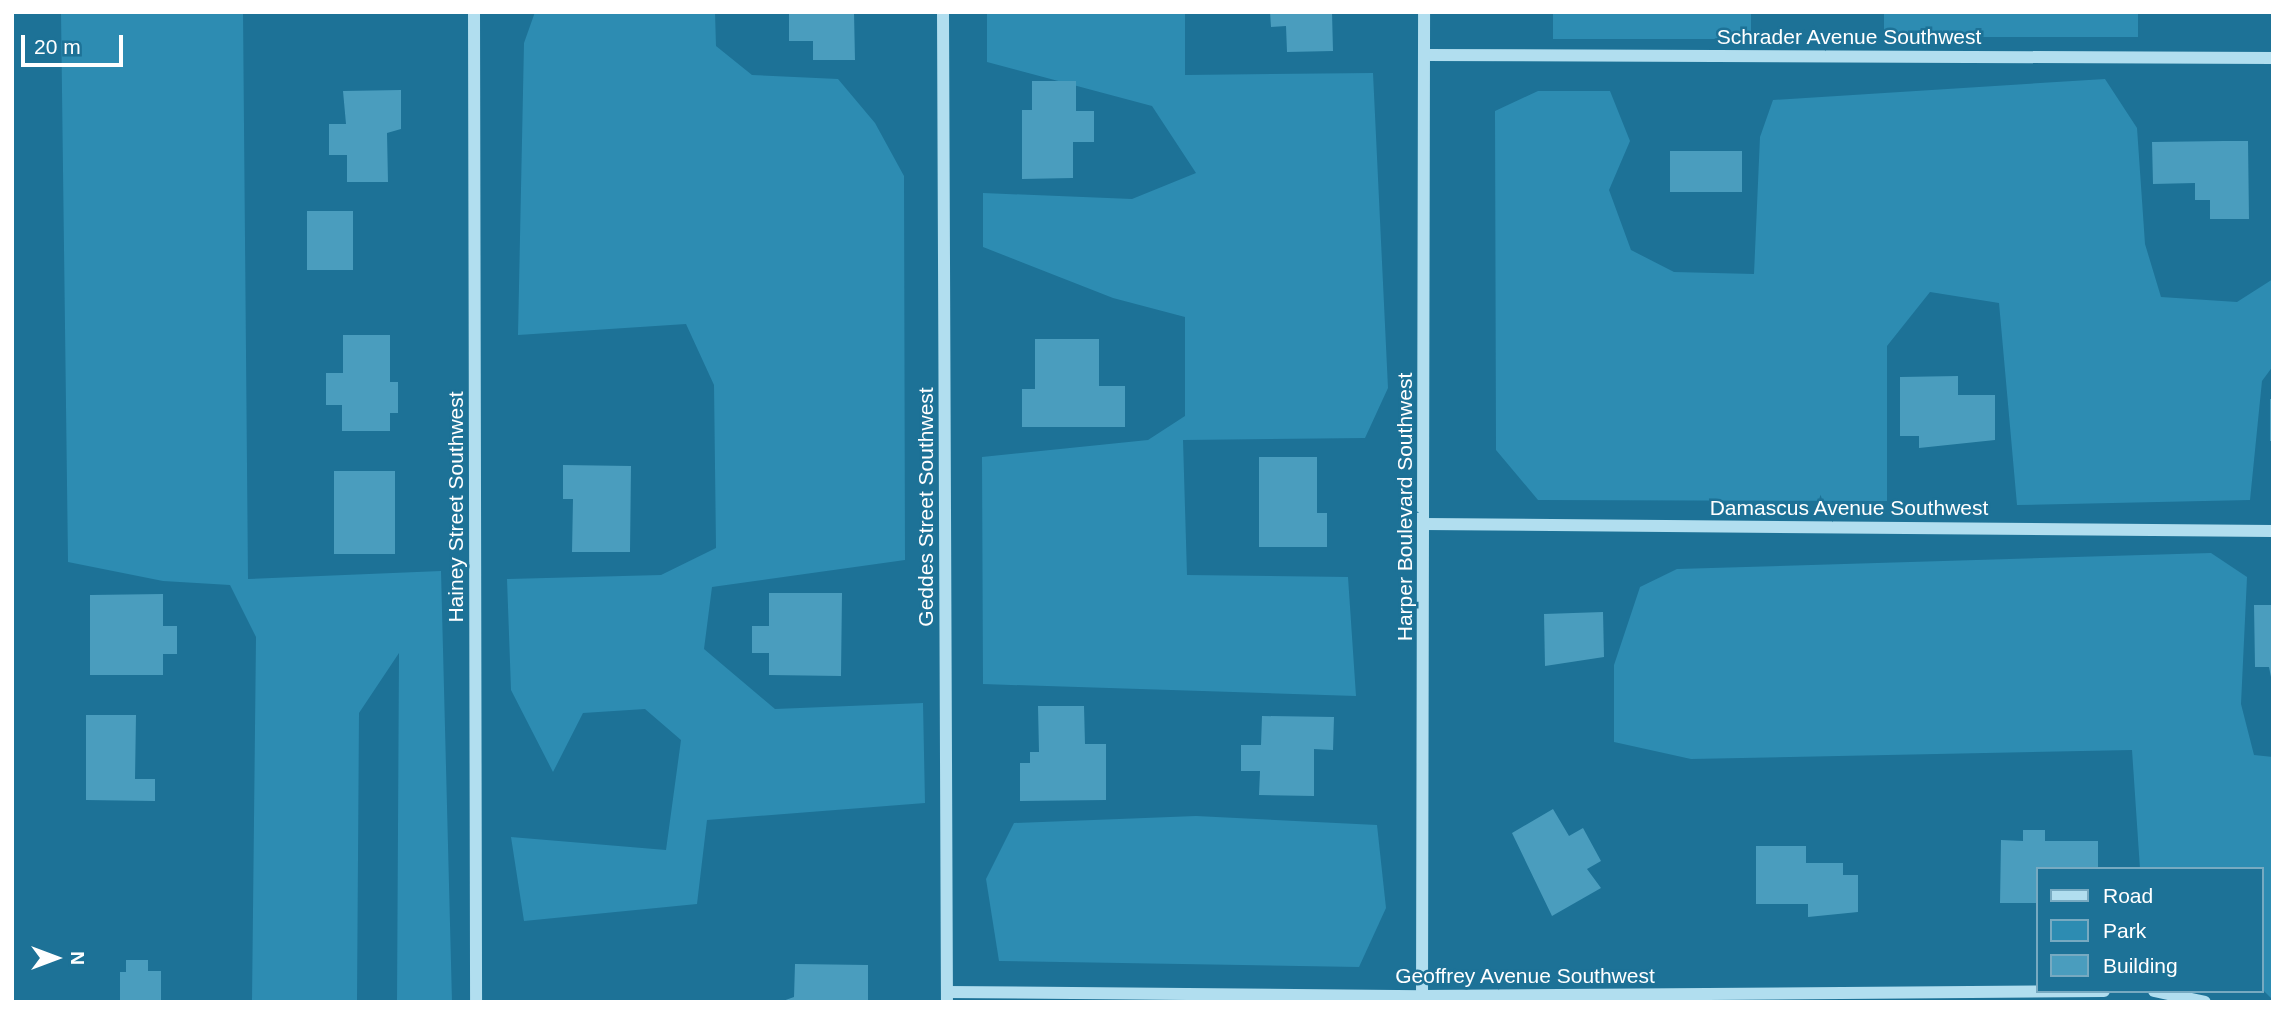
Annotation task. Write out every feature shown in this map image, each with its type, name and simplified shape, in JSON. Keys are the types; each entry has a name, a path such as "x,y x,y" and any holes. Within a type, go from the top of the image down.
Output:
{"street":[{"name":"Hainey Street Southwest","path":"474,12 476,1002"},
{"name":"Geddes Street Southwest","path":"943,12 947,997"},
{"name":"Harper Boulevard Southwest","path":"1422,999 1424,12"},
{"name":"Schrader Avenue Southwest","path":"1424,55 2273,58"},
{"name":"Damascus Avenue Southwest","path":"1424,524 2273,531"},
{"name":"Geoffrey Avenue Southwest","path":"947,997 1422,999 2036,992"},
{"path":"2163,993 2205,1002"}],"green space":[{"path":"61,12 243,12 248,579 441,571 452,1002 397,1002 399,653 359,713 357,1002 252,1002 256,637 230,585 163,581 68,562"},
{"path":"535,12 715,12 716,46 752,75 838,79 875,123 904,176 905,560 712,587 704,649 775,709 923,703 925,803 707,820 697,904 524,921 511,837 666,850 681,740 645,709 583,713 553,772 511,690 507,579 661,575 716,548 714,385 686,324 518,335 524,43"},
{"path":"987,12 1185,12 1185,75 1373,73 1388,388 1365,438 1183,440 1187,575 1348,577 1356,696 983,684 982,457 1148,440 1185,416 1185,317 1113,298 983,247 983,193 1132,199 1196,173 1152,106 987,62"},
{"path":"1553,12 1751,12 1751,39 1553,39"},
{"path":"1884,12 2138,12 2138,37 1884,37"},
{"path":"2105,79 2137,128 2145,244 2161,297 2237,302 2273,279 2273,366 2262,381 2250,500 2017,505 1999,303 1930,292 1887,346 1887,501 1538,500 1496,450 1495,111 1538,91 1610,91 1630,141 1609,190 1631,250 1674,272 1754,274 1760,137 1773,100"},
{"path":"2211,553 2247,577 2241,704 2254,755 2273,757 2273,1000 2264,991 2264,867 2140,867 2132,750 1691,759 1614,742 1614,665 1640,587 1677,569"},
{"path":"1196,816 1377,825 1386,908 1359,967 999,961 986,879 1014,823"}],"building":[{"path":"789,12 854,12 855,60 813,60 813,41 789,41"},
{"path":"1270,12 1332,12 1333,51 1287,52 1286,26 1271,27"},
{"path":"1032,81 1076,81 1076,111 1094,111 1094,142 1073,142 1073,178 1022,179 1022,110 1032,110"},
{"path":"401,90 401,129 387,133 388,182 347,182 347,155 329,155 329,124 346,124 343,91"},
{"path":"2248,141 2249,219 2210,219 2210,200 2195,200 2195,183 2153,184 2152,142"},
{"path":"1670,151 1742,151 1742,192 1670,192"},
{"path":"307,211 353,211 353,270 307,270"},
{"path":"343,335 390,335 390,382 398,382 398,413 390,413 390,431 342,431 342,405 326,405 326,373 343,373"},
{"path":"1035,339 1099,339 1099,386 1125,386 1125,427 1022,427 1022,389 1035,389"},
{"path":"1958,376 1958,395 1995,395 1995,440 1919,448 1919,436 1900,436 1900,377"},
{"path":"2270,399 2273,399 2273,441 2270,441"},
{"path":"1259,457 1317,457 1317,513 1327,513 1327,547 1259,547"},
{"path":"563,465 631,466 630,552 572,552 573,499 563,499"},
{"path":"334,471 395,471 395,554 334,554"},
{"path":"769,593 842,593 841,676 769,675 769,653 752,653 752,626 769,626"},
{"path":"163,594 163,626 177,626 177,654 163,654 163,675 90,675 90,595"},
{"path":"2254,605 2273,605 2273,687 2269,667 2255,667"},
{"path":"1603,612 1604,657 1545,666 1544,614"},
{"path":"1038,706 1084,706 1085,744 1106,744 1106,800 1020,801 1020,763 1030,763 1030,752 1039,752"},
{"path":"86,715 136,715 135,779 155,779 155,801 86,800"},
{"path":"1262,716 1334,717 1333,750 1314,749 1314,796 1259,795 1260,771 1241,771 1241,745 1261,745"},
{"path":"1553,809 1569,836 1583,828 1601,861 1587,869 1601,888 1552,916 1512,833"},
{"path":"2023,830 2045,830 2045,841 2098,841 2098,867 2036,867 2036,903 2000,903 2001,840 2023,841"},
{"path":"1756,846 1806,846 1806,863 1843,863 1843,875 1858,875 1858,912 1808,917 1808,904 1756,904"},
{"path":"126,960 148,960 148,971 161,971 161,1002 120,1002 120,972 126,972"},
{"path":"795,964 868,965 868,1002 780,1002 794,997"}]}
